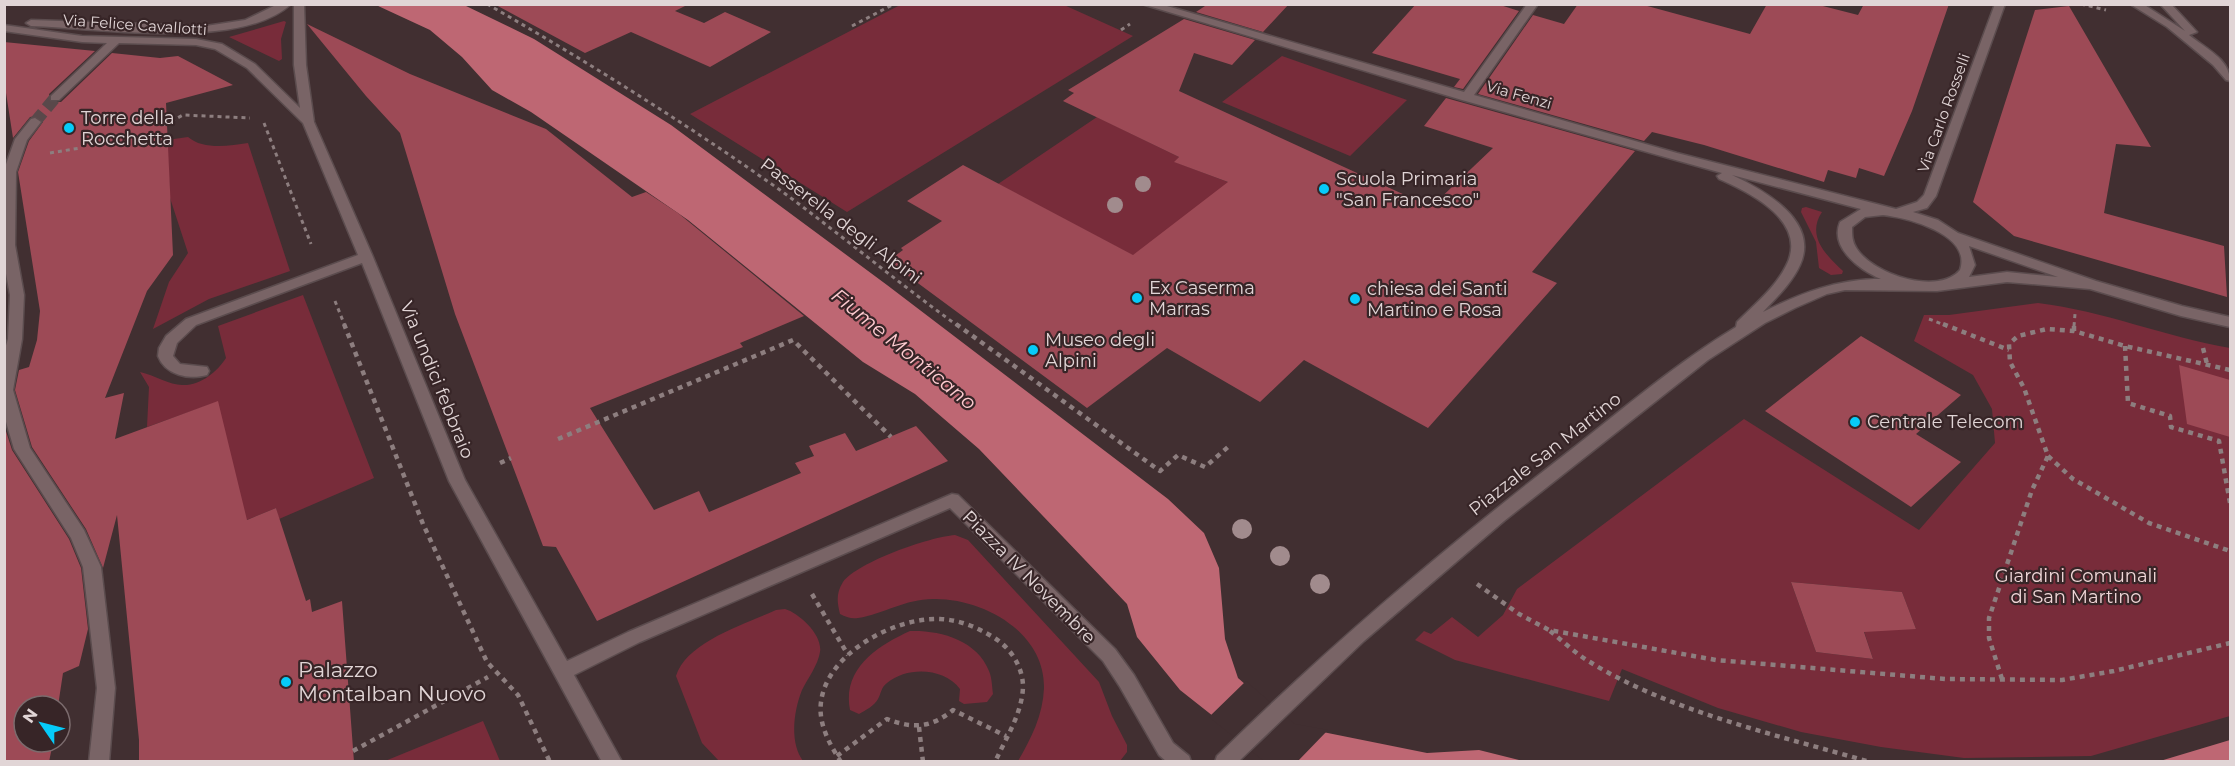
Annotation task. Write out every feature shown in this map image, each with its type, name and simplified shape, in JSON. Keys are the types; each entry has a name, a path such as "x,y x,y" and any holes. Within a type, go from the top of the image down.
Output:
{"street":[{"name":"Via Felice Cavallotti","path":"4,22 215,29 268,16 286,4"},
{"path":"299,4 298,31 308,122"},
{"name":"Via Fenzi","path":"1147,4 1673,156 1927,221 1953,237"},
{"path":"1466,98 1533,4"},
{"name":"Via Carlo Rosselli","path":"1916,285 1895,280 1875,271 1859,260 1848,248 1843,236 1845,225 1862,213 1890,212 1922,205 1930,196 2000,4"},
{"path":"2135,4 2171,25 2216,62"},
{"path":"2165,4 2189,28 2230,78"},
{"name":"Via Felice Cavallotti","path":"4,28 82,39 196,42 218,46 252,66 308,122"},
{"path":"55,98 115,41"},
{"path":"35,122 21,139 10,172 8,245 16,295 15,339 6,369 6,390 22,449 78,535 92,567 106,688 100,761"},
{"name":"Via undici febbraio","path":"308,122 366,257 457,481 613,762"},
{"name":"Piazzale San Martino","path":"1227,758 1382,613 1480,529 1737,331 1794,264 1798,251 1797,238 1786,218 1763,196 1743,184 1673,156"},
{"path":"1953,237 1962,246 1970,264 1965,275 1954,283"},
{"path":"1953,237 1988,247 2091,284 2181,311 2230,322"},
{"path":"202,370 178,369 170,365 166,359 167,345 179,330 204,315 366,257"},
{"name":"Piazzale San Martino","path":"1737,331 1824,290 1864,284 1937,286 1986,277 2091,284"},
{"name":"Piazza IV Novembre","path":"562,672 634,637 952,500 1108,656 1127,681 1166,749 1182,762"}],"path":[{"name":"Passerella degli Alpini","path":"487,4 587,61 680,121 782,192 894,280 1160,471 1178,454 1205,467 1228,447"},
{"path":"852,26 894,4"},
{"path":"164,125 183,115 250,118"},
{"path":"261,116 423,525 487,662 518,695 550,762"},
{"path":"48,153 80,148"},
{"path":"2074,331 2076,304"},
{"path":"1927,318 2010,350"},
{"path":"2230,370 2125,346 2074,331 2046,329 2018,336 2009,344 2010,362 2024,388 2048,456 2073,479 2149,523 2230,551"},
{"path":"558,439 793,340 891,436"},
{"path":"2125,346 2128,404 2170,416 2171,427 2219,441 2230,503"},
{"path":"2204,354 2207,365"},
{"path":"2002,680 1989,638 1989,618 2032,490 2048,456"},
{"path":"500,463 511,458"},
{"path":"797,567 848,655"},
{"path":"1477,584 1519,615 1549,630 1589,662 1646,691 1732,722 1870,762"},
{"path":"841,762 831,747 822,720 820,702 826,685 837,667 859,644 887,628 917,619 948,619 976,626 1004,645 1022,675 1022,698 995,762"},
{"path":"1549,630 1716,660 1945,679 2062,680 2150,663 2230,643"},
{"path":"353,751 488,677"},
{"path":"837,756 888,718 902,725 919,727 938,723 953,710 1006,736"},
{"path":"919,727 923,762"}],"green space":[{"path":"902,4 1064,5 1133,36 847,212 690,114"},
{"path":"286,22 281,39 282,59 279,61 229,37"},
{"path":"1282,56 1407,100 1350,156 1222,102"},
{"path":"1097,117 1179,157 1175,162 1275,200 1185,283 998,184"},
{"path":"188,137 201,144 209,145 225,146 248,143 290,271 209,299 153,329 169,282 188,253 170,198 167,140"},
{"path":"1802,208 1822,212 1816,229 1817,237 1825,252 1843,271 1842,274 1831,275 1819,268 1816,242 1801,212"},
{"path":"303,295 374,478 279,519 276,508 244,521 217,402 147,427 149,387 140,372 177,385 189,385 201,381 213,373 226,358 218,326"},
{"name":"Giardini Comunali di San Martino","path":"2038,303 2087,312 2230,348 2230,716 2091,756 1964,758 1881,747 1801,732 1718,708 1622,669 1609,701 1455,660 1415,640 1424,631 1431,634 1452,617 1478,637 1503,615 1517,589 1744,419 1919,530 1995,443 1992,409 1973,375 1914,341 1924,315 1949,315","holes":["1791,582 1902,592 1916,629 1862,625 1873,659 1816,652"]},
{"path":"955,535 968,540 1099,682 1112,716 1127,745 1127,752 1120,761 1018,761 1039,717 1044,688 1042,668 1034,650 1023,635 1008,622 990,612 952,600 933,599 913,601 858,618 849,618 840,614 839,590 851,574 895,552 929,540"},
{"path":"785,609 797,615 809,626 820,645 819,657 802,690 795,716 794,735 803,761 719,761 702,743 676,676 691,653 704,644 749,621 776,610"},
{"path":"910,631 945,635 967,644 976,652 983,660 991,677 993,694 987,702 964,704 959,701 960,689 953,682 935,673 915,672 887,683 872,706 859,714 850,710 851,682 857,671 874,652"},
{"path":"483,721 500,761 385,761"}],"water":[{"name":"Fiume Monticano","path":"376,5 464,5 534,39 671,125 887,285 1168,499 1204,533 1219,568 1225,639 1238,678 1293,726 1427,753 1479,750 1523,761 1270,761 1180,690 1137,637 1127,604 979,449 915,394 863,362 688,220 531,112 492,90 462,57 430,30"},
{"path":"2230,740 2230,761 2160,761"}],"pier":[{"path":"1246,681 1295,724 1328,730 1297,762 1265,762 1209,717"}],"building":[{"path":"494,4 689,4 675,11 704,23 725,12 771,32 710,67 631,32 585,53"},
{"path":"1208,4 1289,4 1263,32 1196,12"},
{"path":"1416,4 1497,4 1519,11 1463,89 1454,87 1460,79 1372,53"},
{"path":"1578,4 1640,4 1750,34 1767,4 1815,4 1858,15 1864,4 1949,4 1912,111 1884,176 1859,168 1856,178 1828,170 1824,182 1704,145 1652,132 1644,141 1478,94 1533,15 1564,24"},
{"path":"2069,6 2151,147 2116,144 2104,213 2224,246 2227,297 2014,236 1973,202 2035,10"},
{"path":"1184,19 1255,40 1232,65 1194,53 1179,91 1431,207 1493,148 1424,126 1446,98 1635,151 1532,272 1557,283 1428,428 1304,360 1260,402 1167,348 1087,408 888,261 903,250 901,248 942,221 907,201 963,165 1133,255 1228,182 1174,162 1179,157 1063,101 1074,93 1068,90"},
{"path":"307,24 410,74 546,129 632,197 646,192 678,213 804,316 740,343 743,347 590,408 654,510 699,491 709,512 801,473 795,463 814,456 809,446 845,433 856,451 916,426 948,461 597,621 556,547 543,546 455,314 400,133 366,96"},
{"path":"4,42 95,51 49,94 51,102 61,102 112,53 160,58 178,56 233,85 166,103 173,255 147,291 105,398 124,393 115,439 218,401 247,520 276,508 306,601 310,599 312,612 342,601 354,762 139,762 139,740 117,515 103,568 86,529 32,447 15,390 19,370 29,367 37,340 40,311 18,172 29,141 43,122 36,116 30,117 13,138 4,80"},
{"name":"Centrale Telecom","path":"1861,336 1961,395 1916,434 1961,462 1911,507 1765,411"},
{"path":"2179,365 2230,380 2230,437 2187,424"},
{"path":"4,425 12,450 69,539 81,568 88,629 79,666 63,673 60,694 12,694 12,754 51,754 49,762 4,762"},
{"path":"1791,582 1902,592 1916,629 1864,632 1873,659 1816,652"}],"tunnel":[{"path":"35,122 55,98"}],"place":[{"name":"Torre della Rocchetta","path":"69,128"},
{"name":"Scuola Primaria \"San Francesco\"","path":"1324,189"},
{"name":"Ex Caserma Marras","path":"1137,298"},
{"name":"chiesa dei Santi Martino e Rosa","path":"1355,299"},
{"name":"Museo degli Alpini","path":"1033,350"},
{"name":"Centrale Telecom","path":"1855,422"},
{"name":"Palazzo Montalban Nuovo","path":"286,682"}]}
